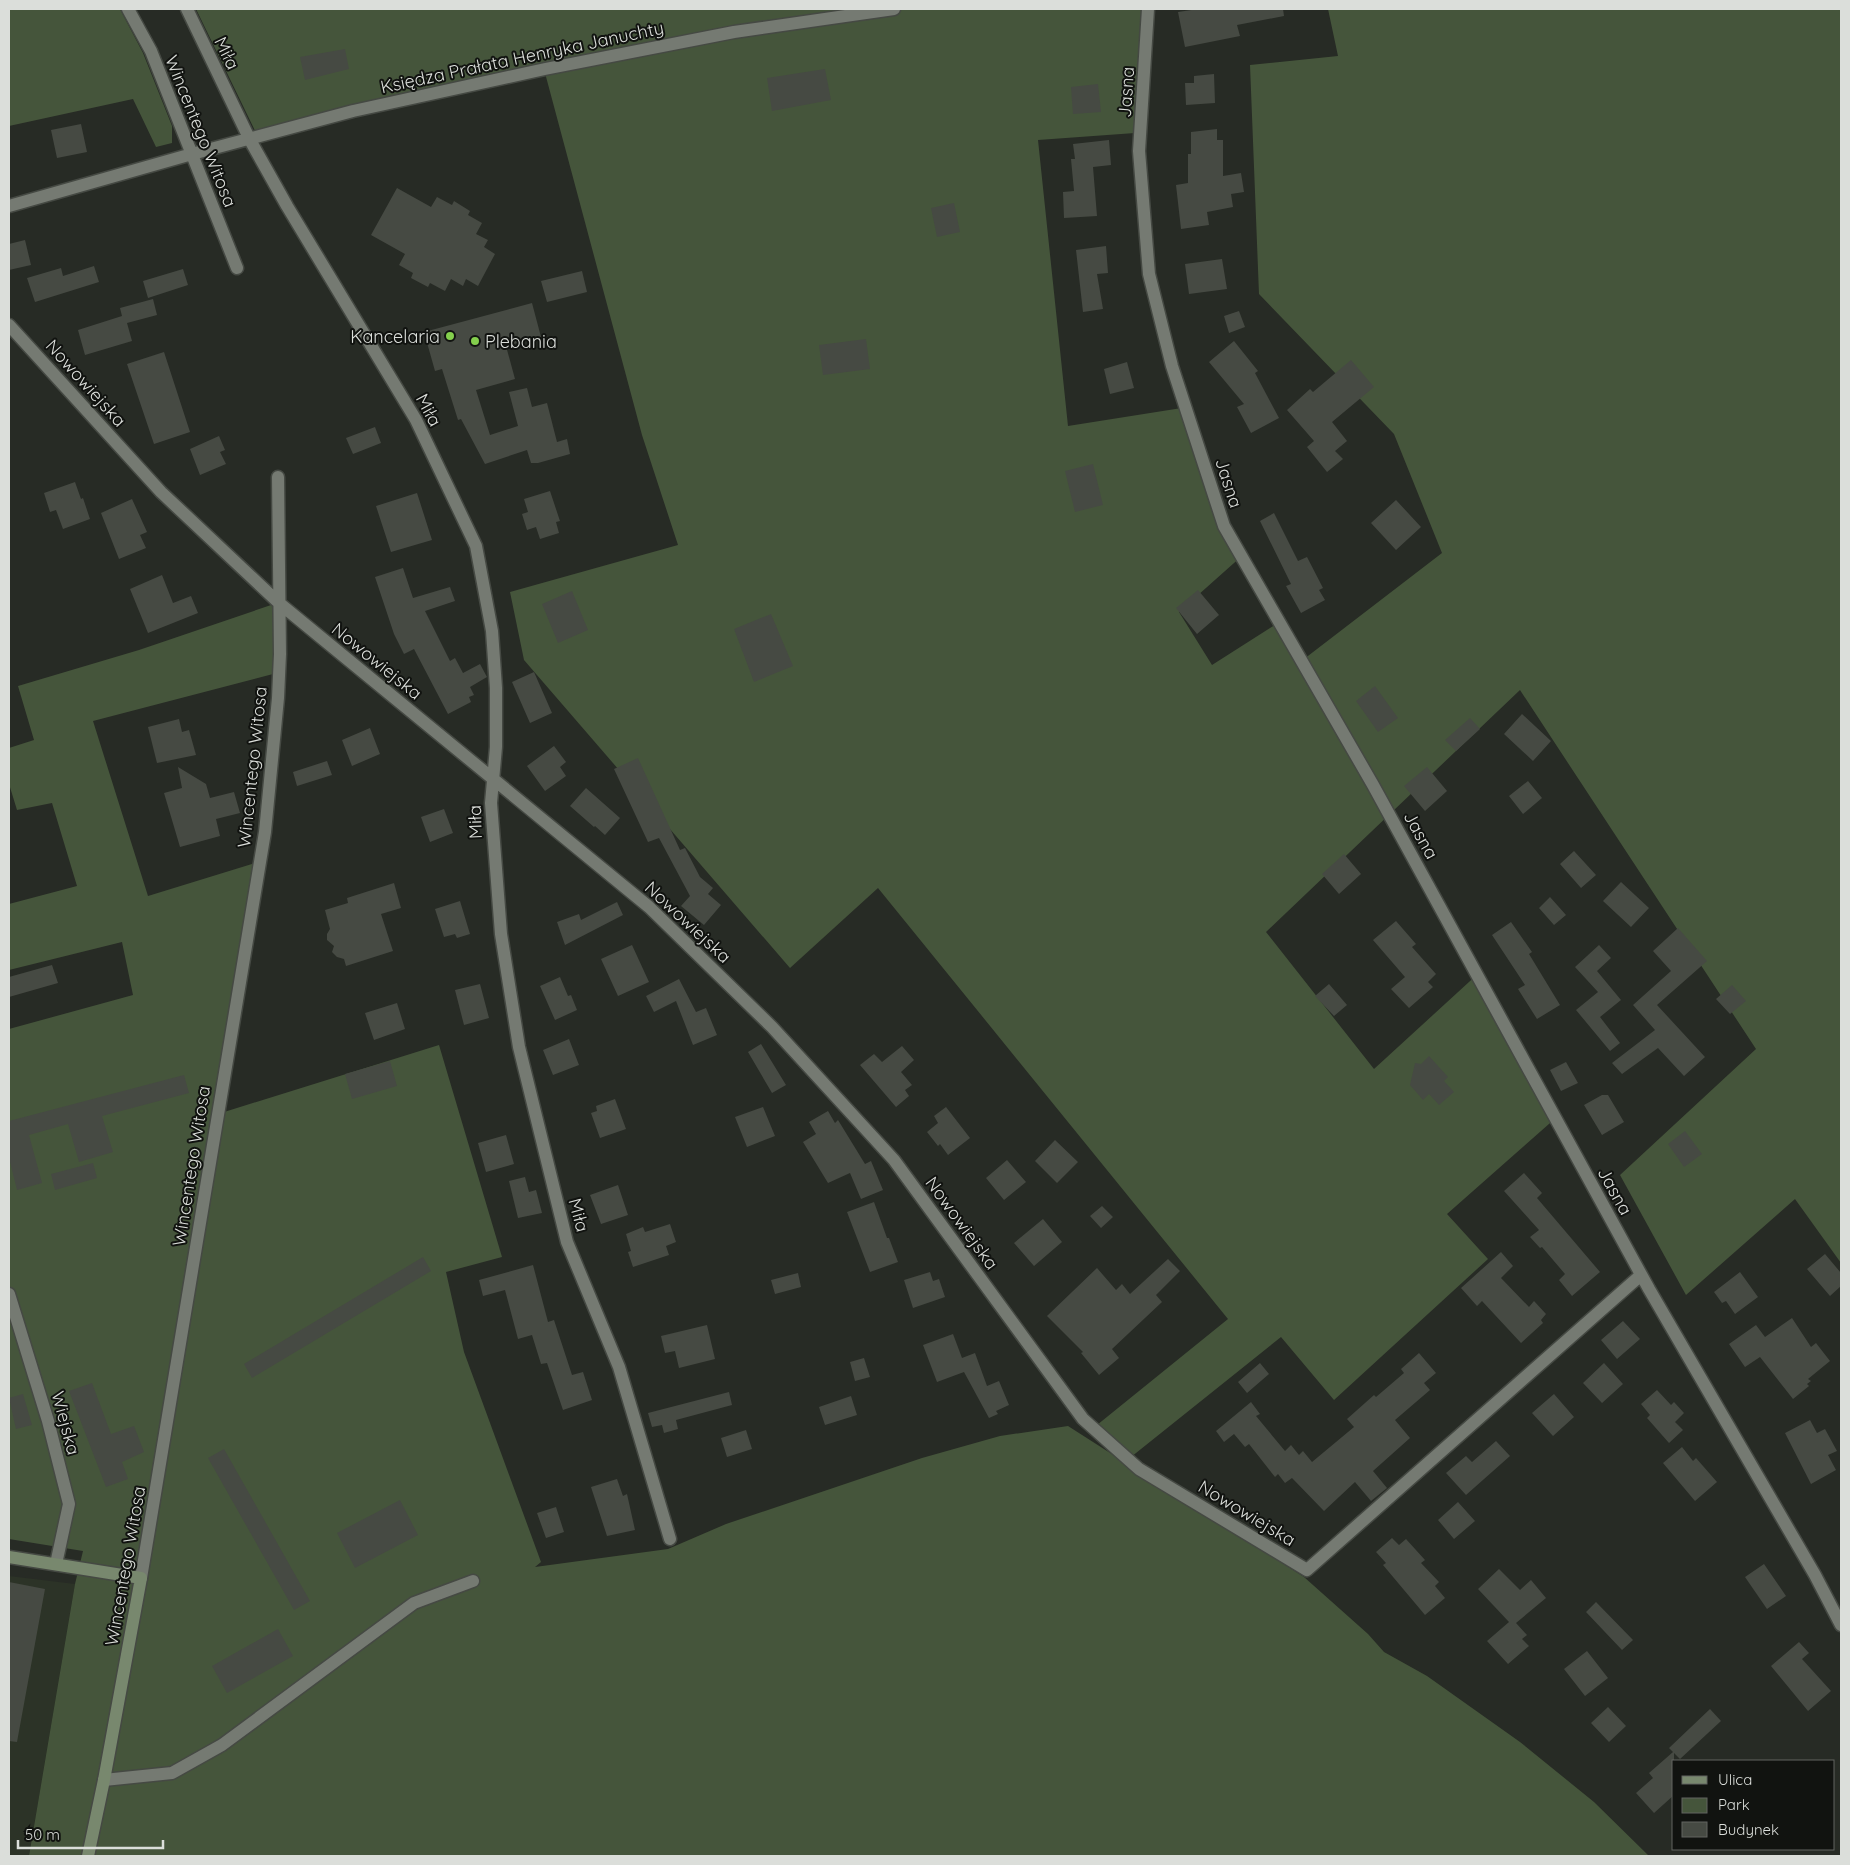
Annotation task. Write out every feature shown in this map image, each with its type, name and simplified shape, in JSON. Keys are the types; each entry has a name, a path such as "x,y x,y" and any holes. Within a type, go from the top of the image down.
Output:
{"street":[{"name":"Wincentego Witosa","path":"128,9 150,51 237,268"},
{"name":"Miła","path":"187,9 250,140 292,214 416,420 476,546 492,631 496,707 494,780 491,803 501,934 519,1047 567,1242 619,1367 670,1539"},
{"name":"Księdza Prałata Henryka Januchty","path":"250,140 353,111 545,69 734,32 894,9"},
{"name":"Jasna","path":"1148,9 1139,151 1149,274 1172,366 1224,526 1373,785 1641,1275 1815,1575 1841,1625"},
{"path":"9,206 192,154 250,140"},
{"name":"Nowowiejska","path":"9,324 161,492 279,603 650,907 785,1041 894,1160 1083,1419 1139,1469 1306,1570 1641,1275"},
{"name":"Wincentego Witosa","path":"88,1856 141,1578 265,832 278,698 278,477"},
{"name":"Wiejska","path":"9,1294 48,1421 69,1504 56,1564"},
{"path":"9,1557 141,1578"},
{"path":"104,1780 172,1774 222,1745 414,1603 473,1581"}],"shaded area":[{"path":"9,1576 75,1584 29,1856 9,1856"}],"green space":[{"path":"9,9 120,9 143,53 172,126 172,143 156,147 133,99 9,126"},
{"path":"196,9 1145,9 1135,133 1038,140 1068,426 1188,407 1227,525 1243,555 1179,612 1212,665 1281,621 1304,659 1442,553 1394,434 1259,294 1250,65 1338,56 1328,9 1841,9 1841,1263 1795,1199 1686,1295 1620,1175 1756,1049 1520,690 1266,932 1374,1069 1481,971 1558,1116 1447,1214 1488,1259 1334,1400 1281,1337 1131,1457 1097,1425 1228,1319 878,888 790,968 524,660 510,592 678,545 642,435 545,73 490,84 260,141"},
{"path":"274,604 273,674 93,721 148,896 262,861 221,1113 439,1045 502,1257 446,1272 464,1352 541,1562 535,1567 668,1549 726,1524 922,1458 1000,1436 1068,1426 1304,1577 1368,1634 1384,1652 1427,1676 1520,1742 1594,1802 1649,1856 29,1856 75,1584 83,1551 9,1539 9,1029 133,995 122,942 9,970 9,904 77,886 52,803 17,810 9,784 9,748 34,740 18,686 139,650"}],"building":[{"path":"1198,9 1283,9 1284,16 1237,25 1240,36 1185,47 1178,12"},
{"path":"345,49 349,69 305,80 300,57"},
{"path":"825,69 831,100 772,111 767,78"},
{"path":"1214,74 1215,103 1186,105 1185,83 1194,83 1194,76"},
{"path":"1098,84 1101,112 1073,114 1071,87"},
{"path":"81,124 87,152 57,158 51,130"},
{"path":"1217,129 1217,140 1223,140 1223,176 1241,173 1244,192 1231,194 1233,207 1207,212 1209,225 1181,229 1176,185 1188,183 1188,154 1191,154 1191,132"},
{"path":"1109,140 1111,165 1093,167 1097,216 1064,218 1063,192 1074,191 1071,159 1075,159 1073,144"},
{"path":"397,188 431,207 437,197 452,205 454,201 470,211 468,215 482,223 476,234 488,240 484,247 495,254 478,286 466,279 463,286 451,279 445,291 430,283 428,287 411,278 413,273 399,265 405,254 371,235"},
{"path":"954,203 960,232 937,237 931,208"},
{"path":"25,240 31,265 9,270 9,244"},
{"path":"1106,246 1108,273 1097,274 1103,309 1083,312 1076,250"},
{"path":"1222,259 1227,289 1189,294 1185,264"},
{"path":"94,266 99,282 35,302 27,278 61,268 63,276"},
{"path":"183,269 188,285 148,298 143,281"},
{"path":"582,271 587,292 547,302 541,281"},
{"path":"153,299 157,315 127,323 132,341 85,355 78,330 122,316 120,308"},
{"path":"532,303 541,337 506,346 515,379 476,390 490,435 518,426 509,392 527,388 532,407 547,403 557,442 567,439 570,454 538,463 531,463 527,450 485,464 461,419 458,420 442,369 435,371 424,332"},
{"path":"1239,311 1245,327 1229,333 1224,316"},
{"path":"866,339 870,369 823,375 819,345"},
{"path":"1234,341 1258,371 1255,373 1279,418 1251,433 1237,407 1244,404 1209,362"},
{"path":"164,352 190,432 154,444 127,364"},
{"path":"1351,360 1374,387 1332,422 1347,441 1335,451 1343,459 1327,472 1307,447 1314,441 1287,410 1310,389 1313,392"},
{"path":"1127,362 1134,388 1110,394 1104,369"},
{"path":"375,427 381,443 353,454 346,438"},
{"path":"219,436 225,450 220,452 226,464 200,475 190,449"},
{"path":"1093,464 1103,505 1075,512 1065,471"},
{"path":"75,482 90,519 63,529 56,510 50,512 44,493"},
{"path":"550,491 560,521 556,522 559,533 540,539 536,527 527,530 522,514 528,512 524,499"},
{"path":"417,493 432,540 391,552 376,506"},
{"path":"132,499 147,532 140,535 146,548 119,559 101,513"},
{"path":"1396,500 1421,527 1396,550 1371,523"},
{"path":"1274,513 1298,561 1307,557 1323,588 1319,590 1325,600 1301,613 1286,586 1291,584 1260,521"},
{"path":"403,568 413,598 450,587 455,601 425,611 450,661 455,658 463,673 480,664 487,677 470,687 474,695 469,697 471,702 448,714 414,649 404,654 394,634 375,577"},
{"path":"162,575 173,603 191,596 198,613 148,633 130,589"},
{"path":"1198,590 1219,615 1197,634 1176,608"},
{"path":"572,591 588,630 558,643 542,604"},
{"path":"771,614 793,666 754,682 734,629"},
{"path":"534,672 552,713 530,723 512,682"},
{"path":"1375,686 1398,718 1378,732 1356,701"},
{"path":"1522,714 1551,741 1533,761 1504,734"},
{"path":"1470,718 1480,729 1456,751 1445,740"},
{"path":"179,719 182,732 189,730 196,755 157,763 148,727"},
{"path":"370,728 380,754 352,766 342,740"},
{"path":"554,746 566,762 560,767 566,776 545,791 527,766"},
{"path":"638,758 680,850 685,848 700,877 713,888 708,894 721,905 704,925 681,906 690,896 659,838 648,842 614,769"},
{"path":"327,761 332,775 297,786 293,772"},
{"path":"178,767 206,784 210,798 234,792 240,813 216,819 220,836 180,847 164,793 182,788"},
{"path":"1427,767 1447,791 1425,811 1404,786"},
{"path":"1528,781 1542,798 1523,814 1509,796"},
{"path":"586,788 620,818 605,835 570,806"},
{"path":"444,809 453,833 430,842 421,817"},
{"path":"1574,851 1596,875 1581,888 1560,864"},
{"path":"1344,854 1361,874 1339,894 1322,874"},
{"path":"1621,882 1649,908 1631,927 1603,901"},
{"path":"394,883 401,908 381,914 393,951 346,966 344,959 337,957 332,952 334,946 327,940 327,934 330,929 325,910 348,903 347,898"},
{"path":"1550,897 1566,915 1554,925 1539,908"},
{"path":"460,901 470,934 457,938 455,934 444,937 435,909"},
{"path":"617,902 623,915 565,945 557,922 579,914 581,920"},
{"path":"1396,921 1416,944 1412,947 1436,974 1428,982 1433,987 1409,1008 1391,989 1405,977 1373,940"},
{"path":"1511,922 1532,952 1529,954 1560,1005 1537,1019 1518,989 1525,985 1492,935"},
{"path":"1678,928 1707,961 1657,1005 1705,1057 1684,1076 1658,1048 1622,1074 1612,1063 1655,1030 1633,1005 1671,971 1653,951"},
{"path":"632,945 649,982 618,996 601,959"},
{"path":"1599,945 1611,958 1597,971 1621,1000 1600,1017 1620,1043 1610,1051 1576,1010 1598,992 1575,967"},
{"path":"52,965 58,983 9,997 9,977"},
{"path":"560,977 568,996 571,995 577,1010 555,1020 540,986"},
{"path":"679,979 696,1012 706,1008 717,1035 693,1045 676,1001 654,1012 646,996"},
{"path":"480,984 489,1018 464,1025 455,990"},
{"path":"1329,984 1347,1005 1334,1016 1315,996"},
{"path":"1732,985 1746,1001 1730,1014 1716,999"},
{"path":"397,1003 405,1029 374,1040 365,1013"},
{"path":"569,1039 579,1065 553,1075 543,1050"},
{"path":"761,1044 786,1085 772,1093 748,1052"},
{"path":"902,1046 914,1060 901,1072 912,1085 905,1090 909,1096 896,1107 860,1065 874,1054 882,1062"},
{"path":"1429,1056 1448,1077 1444,1081 1454,1092 1439,1105 1429,1094 1423,1100 1410,1085 1415,1063 1421,1064"},
{"path":"390,1061 397,1086 352,1099 345,1074"},
{"path":"1566,1062 1578,1083 1561,1091 1550,1070"},
{"path":"184,1075 189,1093 102,1116 113,1152 79,1162 68,1124 29,1135 42,1183 17,1190 9,1158 9,1121"},
{"path":"1602,1095 1608,1095 1624,1122 1602,1135 1584,1105"},
{"path":"615,1099 626,1129 600,1138 591,1113 597,1111 596,1106"},
{"path":"763,1107 775,1136 747,1147 735,1117"},
{"path":"946,1107 970,1138 948,1155 940,1144 938,1146 927,1132 938,1123 934,1116"},
{"path":"828,1111 835,1123 838,1120 865,1164 871,1161 883,1190 861,1199 850,1173 828,1183 803,1142 816,1134 809,1122"},
{"path":"1685,1131 1702,1154 1684,1167 1668,1144"},
{"path":"506,1135 514,1164 486,1172 478,1143"},
{"path":"1055,1140 1078,1162 1057,1183 1035,1161"},
{"path":"1007,1160 1026,1182 1004,1200 986,1178"},
{"path":"93,1163 97,1178 55,1190 51,1174"},
{"path":"1524,1173 1542,1193 1537,1198 1600,1272 1572,1296 1559,1280 1565,1274 1542,1247 1540,1248 1530,1237 1539,1230 1504,1191"},
{"path":"525,1177 529,1192 536,1190 542,1213 518,1218 509,1181"},
{"path":"618,1185 628,1215 601,1224 590,1195"},
{"path":"874,1202 898,1262 870,1272 847,1212"},
{"path":"1102,1206 1113,1217 1101,1228 1090,1216"},
{"path":"1043,1219 1062,1242 1034,1266 1014,1243"},
{"path":"670,1224 676,1242 666,1246 669,1255 633,1267 628,1252 631,1251 626,1234 643,1227 645,1232"},
{"path":"1501,1252 1513,1266 1501,1278 1529,1307 1534,1301 1546,1314 1541,1320 1543,1323 1521,1343 1482,1301 1477,1306 1461,1288"},
{"path":"1825,1254 1841,1273 1841,1286 1830,1296 1807,1269"},
{"path":"423,1257 431,1271 252,1378 244,1364"},
{"path":"1168,1259 1180,1271 1156,1295 1162,1302 1112,1349 1119,1358 1099,1375 1081,1353 1083,1352 1047,1316 1097,1268 1116,1290 1122,1284 1130,1294"},
{"path":"533,1265 548,1322 554,1320 572,1375 583,1372 592,1400 563,1410 547,1363 541,1364 532,1335 518,1339 505,1290 483,1296 479,1280"},
{"path":"930,1272 933,1281 939,1279 945,1297 913,1308 904,1280"},
{"path":"1740,1272 1758,1297 1735,1314 1726,1301 1722,1303 1714,1292"},
{"path":"798,1273 801,1287 775,1294 771,1280"},
{"path":"1792,1318 1811,1347 1816,1343 1830,1361 1808,1379 1811,1381 1807,1384 1809,1386 1793,1399 1760,1357 1745,1367 1729,1344 1756,1325 1765,1337"},
{"path":"1623,1321 1640,1339 1617,1359 1601,1340"},
{"path":"707,1325 715,1359 679,1368 675,1351 665,1353 661,1336"},
{"path":"953,1334 962,1358 975,1353 987,1386 999,1381 1009,1405 996,1411 998,1414 989,1418 964,1372 937,1382 923,1345"},
{"path":"1419,1353 1436,1373 1424,1383 1430,1390 1395,1420 1410,1438 1373,1471 1387,1488 1371,1501 1355,1482 1324,1511 1292,1478 1285,1483 1278,1474 1275,1477 1249,1444 1245,1447 1234,1434 1224,1442 1216,1431 1251,1402 1260,1414 1256,1416 1285,1451 1291,1445 1299,1455 1303,1451 1312,1462 1354,1427 1347,1419 1374,1395 1376,1397 1404,1373 1401,1369"},
{"path":"864,1358 870,1377 855,1381 850,1362"},
{"path":"1260,1363 1269,1374 1247,1393 1238,1382"},
{"path":"1604,1363 1623,1384 1602,1403 1583,1383"},
{"path":"92,1383 111,1434 134,1426 144,1452 122,1462 128,1479 106,1487 69,1391"},
{"path":"1657,1390 1671,1405 1674,1402 1684,1413 1675,1422 1683,1430 1669,1443 1647,1418 1650,1415 1641,1404"},
{"path":"729,1392 732,1405 676,1420 678,1429 664,1433 662,1425 652,1427 648,1413"},
{"path":"23,1394 32,1425 16,1429 9,1398"},
{"path":"1554,1394 1574,1417 1553,1436 1532,1413"},
{"path":"851,1396 857,1415 825,1425 819,1407"},
{"path":"1810,1420 1817,1433 1825,1429 1837,1451 1828,1455 1836,1470 1811,1484 1785,1433"},
{"path":"746,1430 752,1449 727,1457 721,1438"},
{"path":"1496,1441 1510,1456 1466,1495 1446,1473 1466,1456 1472,1462"},
{"path":"1682,1447 1693,1461 1696,1458 1717,1482 1695,1501 1663,1463"},
{"path":"224,1449 310,1601 294,1610 208,1458"},
{"path":"617,1479 623,1496 627,1494 635,1530 607,1536 591,1487"},
{"path":"400,1500 418,1535 355,1568 337,1533"},
{"path":"1458,1502 1475,1521 1454,1539 1438,1520"},
{"path":"556,1507 564,1532 546,1538 537,1513"},
{"path":"1392,1538 1399,1545 1406,1539 1425,1560 1421,1563 1439,1582 1435,1586 1445,1598 1425,1615 1383,1565 1386,1563 1376,1552"},
{"path":"1764,1564 1786,1596 1767,1609 1745,1577"},
{"path":"1499,1569 1520,1590 1531,1580 1546,1598 1516,1623 1527,1635 1522,1639 1529,1646 1508,1664 1487,1641 1509,1622 1478,1589"},
{"path":"9,1582 45,1589 17,1742 9,1741"},
{"path":"1596,1602 1633,1640 1622,1650 1586,1612"},
{"path":"278,1629 293,1656 227,1693 212,1666"},
{"path":"1799,1642 1809,1653 1802,1659 1831,1691 1808,1711 1771,1666"},
{"path":"1587,1651 1608,1678 1585,1696 1564,1669"},
{"path":"1608,1707 1626,1726 1609,1742 1591,1723"},
{"path":"1710,1709 1721,1721 1680,1759 1674,1753 1674,1760 1672,1760 1672,1797 1654,1813 1636,1793 1653,1778 1649,1773 1673,1752 1669,1748"}],"place":[{"name":"Kancelaria","path":"450,336"},
{"name":"Plebania","path":"475,341"}]}
